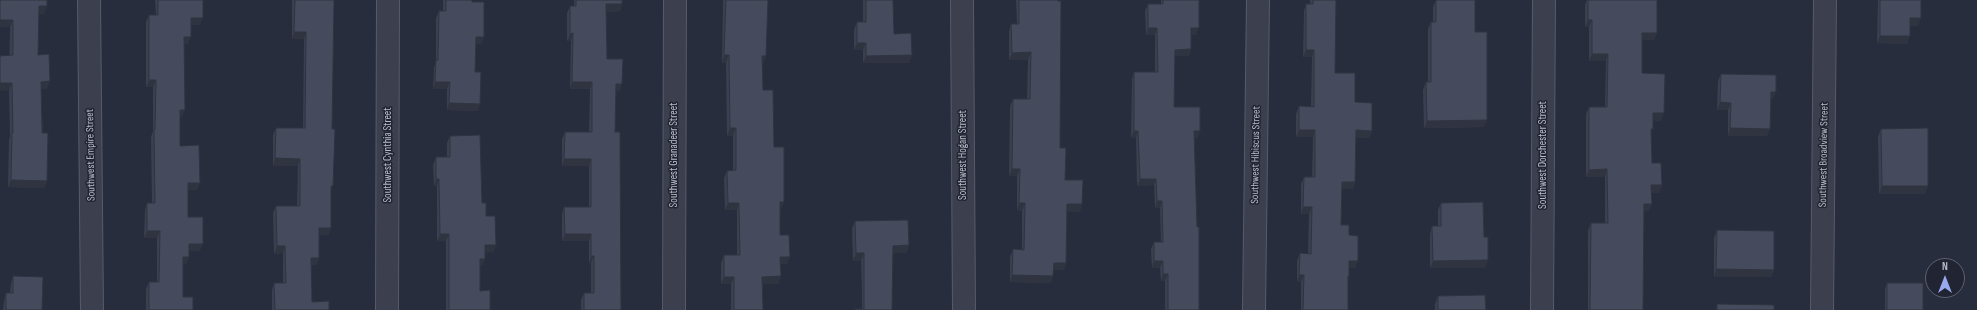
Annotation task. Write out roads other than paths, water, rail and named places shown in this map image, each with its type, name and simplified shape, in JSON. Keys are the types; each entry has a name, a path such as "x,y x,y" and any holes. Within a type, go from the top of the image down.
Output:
{"street":[{"name":"Southwest Empire Street","path":"90,0 92,310"},
{"name":"Southwest Cynthia Street","path":"387,310 388,0"},
{"name":"Southwest Granadeer Street","path":"674,0 674,310"},
{"name":"Southwest Hogan Street","path":"962,0 964,310"},
{"name":"Southwest Hibiscus Street","path":"1254,310 1258,0"},
{"name":"Southwest Dorchester Street","path":"1542,310 1544,0"},
{"name":"Southwest Broadview Street","path":"1822,310 1825,0"}]}
